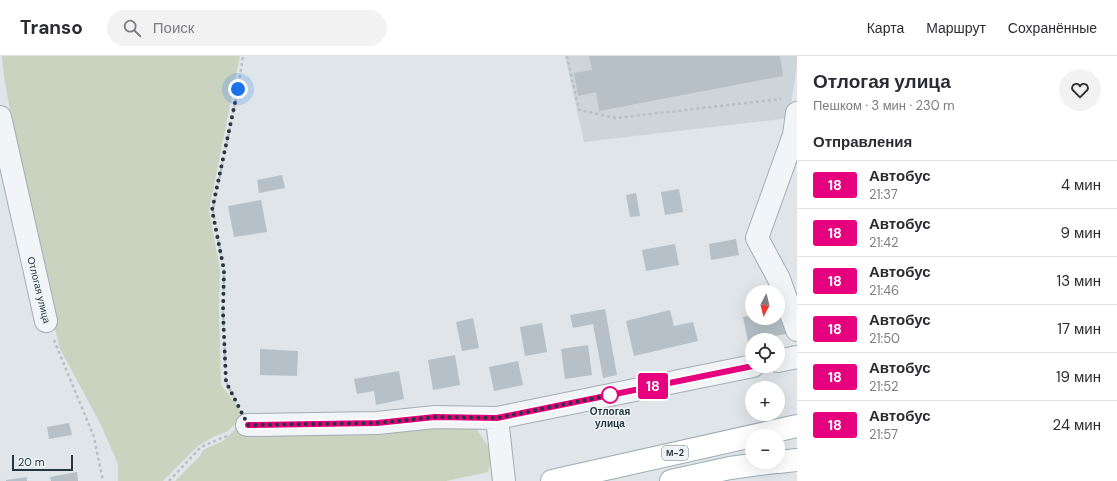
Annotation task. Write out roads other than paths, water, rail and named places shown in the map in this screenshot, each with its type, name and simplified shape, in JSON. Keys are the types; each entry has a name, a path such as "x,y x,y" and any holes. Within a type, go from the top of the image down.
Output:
{"main road":[{"name":"М-2","path":"552,481 797,426"},
{"path":"785,461 797,460"},
{"path":"670,481 745,466"}],"lane":[{"path":"793,106 794,134 757,238 779,279 797,330"},
{"name":"Отлогая улица","path":"0,117 46,321"},
{"path":"785,360 797,357"},
{"path":"248,425 377,423 435,417 497,418 745,368"},
{"path":"497,418 504,481"}],"place":[{"name":"Отлогая улица","path":"610,395"}]}
